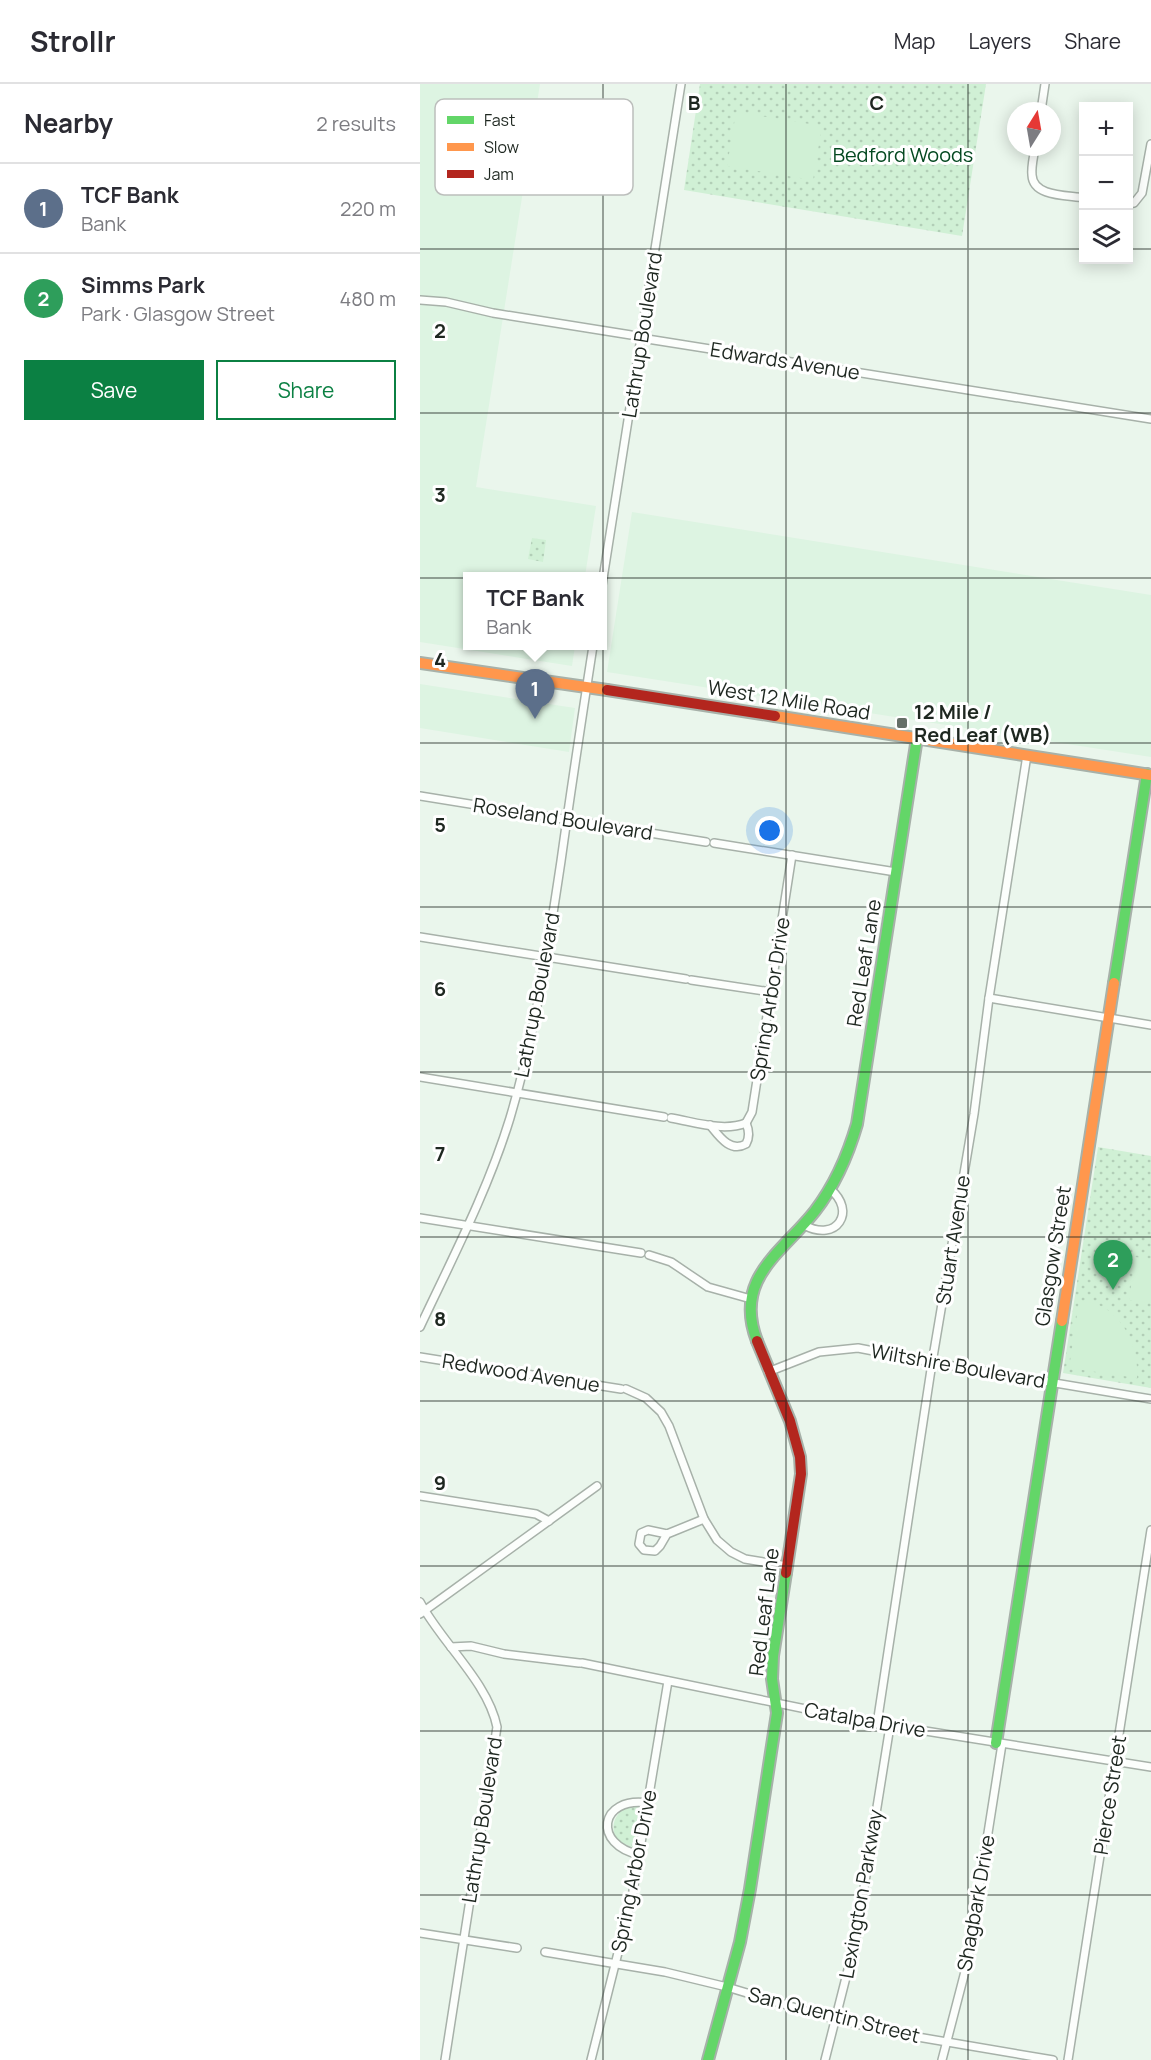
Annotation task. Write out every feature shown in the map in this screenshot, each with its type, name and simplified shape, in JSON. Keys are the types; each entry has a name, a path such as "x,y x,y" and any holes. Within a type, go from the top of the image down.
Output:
{"street":[{"name":"Lathrup Boulevard","path":"605,572 681,84"},
{"path":"1042,102 1045,84"},
{"path":"1133,202 1137,201 1142,193 1151,144"},
{"path":"1034,156 1031,173 1037,188 1079,197"},
{"name":"Edwards Avenue","path":"422,300 446,302 494,313 641,338 1151,419"},
{"name":"Lathrup Boulevard","path":"420,1327 495,1159 517,1093 537,1012 547,957 592,650"},
{"name":"West 12 Mile Road","path":"420,663 1149,775"},
{"name":"Red Leaf Lane","path":"708,2060 740,1942 749,1898 777,1713 772,1663 800,1487 801,1454 753,1331 751,1299 755,1281 767,1262 804,1225 830,1189 845,1159 858,1121 917,738"},
{"name":"Stuart Avenue","path":"877,1724 932,1363 974,1114 989,998 1027,755"},
{"name":"Glasgow Street","path":"999,1743 1108,1017 1149,775"},
{"name":"Roseland Boulevard","path":"420,796 896,872"},
{"name":"Spring Arbor Drive","path":"710,1125 721,1138 733,1146 742,1147 748,1140 749,1133 746,1123 752,1112 792,855"},
{"path":"420,937 771,992"},
{"path":"989,998 1151,1025"},
{"path":"420,1077 710,1125 730,1127 746,1123"},
{"path":"804,1225 824,1232 833,1229 839,1223 842,1216 841,1205 837,1196 830,1189"},
{"path":"420,1218 641,1253"},
{"path":"650,1255 676,1265 708,1287 751,1299"},
{"name":"Wiltshire Boulevard","path":"768,1372 819,1352 846,1348 873,1350 932,1363 1151,1399"},
{"name":"Redwood Avenue","path":"420,1357 623,1389 646,1398 661,1412 669,1426 704,1519 717,1540 738,1556 757,1562 787,1566"},
{"path":"422,1613 597,1486"},
{"path":"420,1496 536,1514 549,1521"},
{"path":"667,1534 704,1519"},
{"name":"Pierce Street","path":"1068,2060 1151,1530"},
{"name":"Lathrup Boulevard","path":"420,1602 422,1613 475,1680 494,1714 497,1727 445,2060"},
{"name":"Catalpa Drive","path":"451,1647 471,1646 504,1654 580,1663 877,1724 1151,1767"},
{"name":"Spring Arbor Drive","path":"591,2060 628,1918 668,1681"},
{"name":"Lexington Parkway","path":"825,2060 856,1938 890,1726"},
{"name":"Shagbark Drive","path":"942,2060 972,1937 999,1743"},
{"path":"640,1855 624,1851 616,1846 610,1836 608,1825 611,1814 619,1806 627,1802 648,1803"},
{"path":"420,1933 517,1948"},
{"name":"San Quentin Street","path":"545,1952 616,1963 727,1987 836,2019 900,2034 1053,2060"}],"shaded area":[{"path":"420,84 540,84 538,99 435,99 435,195 522,195 476,487 596,506 586,572 463,572 463,649 420,642"},
{"path":"632,512 1151,595 1151,757 607,672"},
{"path":"471,650 574,650 572,666"},
{"path":"420,684 575,708 569,752 420,728"}],"green space":[{"name":"Bedford Woods","path":"700,84 986,84 962,236 684,190"},
{"path":"736,112 822,126 813,180 727,166"},
{"path":"532,538 546,540 543,562 528,559"},
{"path":"1098,1147 1151,1156 1151,1388 1063,1373"},
{"path":"1135,1257 1151,1259 1151,1303 1129,1300"},
{"path":"1079,1301 1100,1306 1119,1320 1133,1347 1137,1378 1069,1368"},
{"path":"628,1807 637,1807 642,1811 637,1843 633,1848 618,1841 614,1831 616,1817"}],"traffic: fast":[{"path":"757,1341 751,1319 751,1300 756,1283 776,1254 815,1211 829,1191 845,1158 857,1124 917,738"},
{"path":"1114,983 1147,774"},
{"path":"996,1743 1062,1321"},
{"path":"708,2060 740,1942 750,1889 777,1713 772,1679 773,1656 786,1573"}],"traffic: slow":[{"path":"420,663 607,690"},
{"path":"775,716 1151,775"},
{"path":"1062,1321 1114,983"}],"traffic: jam":[{"path":"607,690 775,716"},
{"path":"757,1341 790,1421 800,1457 801,1474 786,1573"}],"place":[{"name":"TCF Bank","path":"535,719"},
{"name":"12 Mile / Red Leaf (WB)","path":"902,723"},
{"name":"Simms Park","path":"1113,1290"}]}
